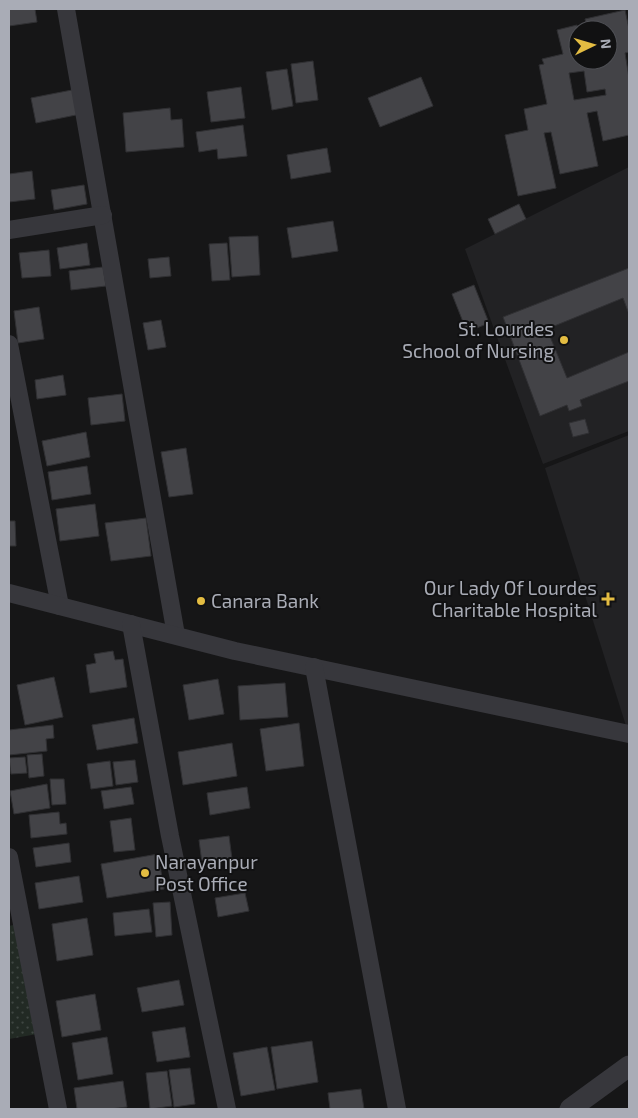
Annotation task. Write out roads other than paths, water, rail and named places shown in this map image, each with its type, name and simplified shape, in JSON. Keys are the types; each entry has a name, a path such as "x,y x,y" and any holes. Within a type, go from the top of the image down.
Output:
{"street":[{"path":"66,9 176,635"},
{"path":"9,230 103,215"},
{"path":"9,344 13,388 60,606"},
{"path":"9,593 235,651 629,734"},
{"path":"132,624 170,836 227,1109"},
{"path":"314,667 397,1109"},
{"path":"9,857 58,1109"},
{"path":"570,1109 629,1066"}],"place":[{"name":"St. Lourdes School of Nursing","path":"564,340"},
{"name":"Our Lady Of Lourdes Charitable Hospital","path":"608,599"},
{"name":"Canara Bank","path":"201,601"},
{"name":"Narayanpur Post Office","path":"145,873"}]}
